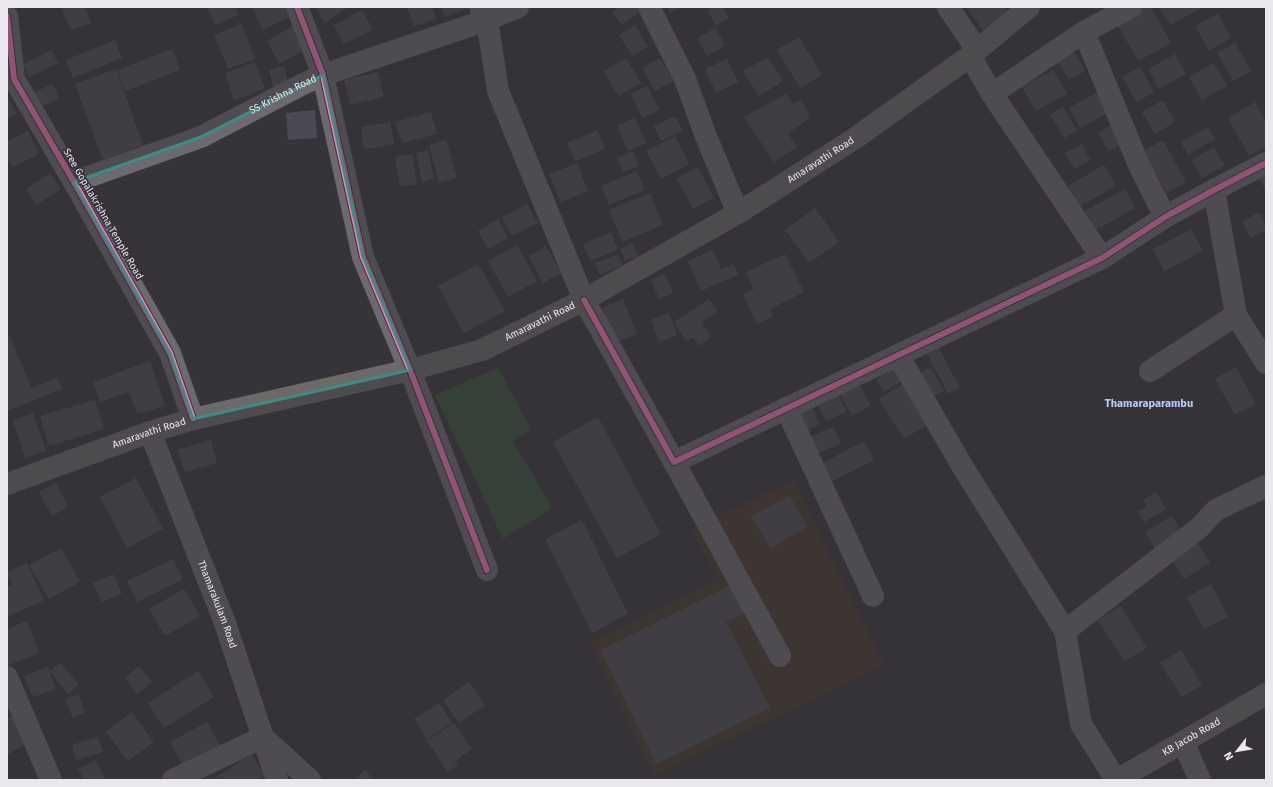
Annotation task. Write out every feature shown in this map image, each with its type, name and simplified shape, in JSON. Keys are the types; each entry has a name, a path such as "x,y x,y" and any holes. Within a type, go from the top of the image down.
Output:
{"main road":[{"name":"Amaravathi Road","path":"7,484 150,432 193,419 410,370 482,350 584,300 738,213 854,139 974,53 1029,7"},
{"name":"KB Jacob Road","path":"1117,780 1266,694"}],"street":[{"path":"297,7 323,75 363,257 410,370 486,570"},
{"name":"SS Krishna Road","path":"74,182 201,137 323,75 483,13 518,7"},
{"path":"649,7 685,79 705,134 738,213"},
{"path":"948,7 974,53 992,94 1102,258"},
{"path":"992,94 1084,32 1131,7"},
{"path":"483,13 498,91 584,300 780,656"},
{"name":"Sree Gopalakrishna Temple Road","path":"7,16 11,80 74,182 170,353 193,419"},
{"path":"1084,32 1138,163 1165,217"},
{"path":"674,462 1102,258 1165,217 1266,163"},
{"path":"1214,190 1236,315 1266,363"},
{"path":"1150,372 1236,315"},
{"path":"898,355 964,469 1065,631 1081,724 1117,780"},
{"path":"786,408 873,596"},
{"name":"Thamarakulam Road","path":"150,432 225,623 278,780"},
{"path":"1065,631 1199,528 1216,510 1266,486"},
{"path":"7,676 51,780"},
{"path":"173,780 263,737 310,780"},
{"path":"1183,742 1200,780"}],"highlighted area":[{"path":"323,75 363,257 410,370 193,419 170,353 74,182 201,137"}],"shaded area":[{"path":"793,480 884,664 654,776 589,643 717,578 692,529"}],"green space":[{"path":"498,368 531,430 513,441 552,508 503,539 435,395"}],"building":[{"path":"62,7 85,7 91,23 70,30"},
{"path":"207,7 235,7 238,15 215,25"},
{"path":"252,7 291,7 295,14 262,30"},
{"path":"315,7 348,7 325,23"},
{"path":"407,7 432,7 436,19 414,26"},
{"path":"441,7 471,7 445,17"},
{"path":"619,7 641,7 643,10 622,25 612,12"},
{"path":"667,7 680,7 671,13"},
{"path":"712,7 722,7 729,18 716,26 707,10"},
{"path":"966,7 1004,7 1007,11 983,30"},
{"path":"1147,7 1151,7 1171,43 1138,61 1117,24"},
{"path":"1159,7 1203,7 1170,25"},
{"path":"362,10 373,30 344,44 334,25"},
{"path":"1218,14 1231,38 1209,51 1195,26"},
{"path":"242,24 255,59 228,69 214,35"},
{"path":"295,25 307,49 279,64 267,41"},
{"path":"635,25 648,46 632,56 619,35"},
{"path":"716,28 725,46 707,56 697,38"},
{"path":"799,37 822,75 800,88 777,50"},
{"path":"115,40 122,58 73,78 66,60"},
{"path":"1235,43 1251,71 1233,81 1217,53"},
{"path":"172,49 180,70 125,91 117,70"},
{"path":"51,50 58,63 29,77 23,64"},
{"path":"1073,50 1085,71 1069,80 1056,59"},
{"path":"1175,54 1186,74 1159,89 1148,69"},
{"path":"768,57 783,81 759,96 743,71"},
{"path":"626,58 641,83 618,96 604,71"},
{"path":"660,58 673,81 655,91 642,68"},
{"path":"727,59 738,82 716,93 705,69"},
{"path":"255,62 265,89 234,100 225,73"},
{"path":"1214,63 1227,86 1202,100 1189,77"},
{"path":"284,66 289,86 274,90 269,70"},
{"path":"1140,67 1154,92 1137,102 1122,77"},
{"path":"116,69 143,145 103,160 75,84"},
{"path":"1053,70 1067,94 1036,111 1022,87"},
{"path":"378,72 384,97 350,105 344,80"},
{"path":"53,84 59,99 36,109 30,94"},
{"path":"648,86 659,110 642,118 631,93"},
{"path":"1097,92 1108,113 1080,128 1069,108"},
{"path":"786,94 793,104 802,100 810,118 788,133 797,147 774,162 744,117"},
{"path":"7,96 17,114 7,119"},
{"path":"1163,100 1175,122 1155,134 1142,112"},
{"path":"1255,102 1266,122 1266,146 1249,156 1228,118"},
{"path":"1063,107 1077,131 1064,138 1050,114"},
{"path":"315,110 317,138 288,140 286,113"},
{"path":"431,112 437,134 402,143 395,122"},
{"path":"675,116 683,131 661,141 654,126"},
{"path":"635,118 646,143 628,151 617,125"},
{"path":"390,122 394,144 364,149 361,127"},
{"path":"1116,123 1126,141 1109,151 1098,133"},
{"path":"1208,127 1215,139 1188,155 1181,142"},
{"path":"597,130 605,149 575,161 567,143"},
{"path":"28,131 39,154 12,167 7,157 7,141"},
{"path":"675,136 689,164 661,179 646,151"},
{"path":"446,140 457,178 439,183 429,145"},
{"path":"1163,140 1186,182 1167,193 1143,151"},
{"path":"1082,144 1090,160 1074,169 1065,153"},
{"path":"1214,147 1225,166 1202,178 1192,160"},
{"path":"428,150 434,179 422,182 416,153"},
{"path":"633,151 639,166 623,172 617,158"},
{"path":"412,154 417,184 400,186 395,157"},
{"path":"577,163 588,191 561,202 549,174"},
{"path":"1104,165 1116,186 1080,206 1068,186"},
{"path":"698,167 714,198 693,209 677,178"},
{"path":"637,171 645,190 609,205 601,186"},
{"path":"50,173 61,189 36,205 26,189"},
{"path":"1266,174 1266,191 1259,178"},
{"path":"1125,189 1135,208 1096,230 1085,211"},
{"path":"650,193 663,225 622,242 609,210"},
{"path":"527,204 538,223 512,236 502,217"},
{"path":"815,208 839,242 809,263 785,230"},
{"path":"1259,212 1266,226 1266,230 1251,238 1242,222"},
{"path":"498,219 508,238 488,249 478,231"},
{"path":"1191,229 1203,251 1164,271 1153,249"},
{"path":"611,232 618,250 590,261 583,244"},
{"path":"633,243 638,256 625,261 620,249"},
{"path":"517,245 537,281 508,297 488,261"},
{"path":"546,246 561,273 543,283 529,256"},
{"path":"713,250 721,269 734,264 738,275 701,291 688,261"},
{"path":"618,254 623,265 600,275 595,263"},
{"path":"785,254 804,292 770,309 773,316 757,324 743,295 754,289 746,272"},
{"path":"478,264 505,311 464,333 438,286"},
{"path":"665,274 673,293 659,299 651,280"},
{"path":"623,299 637,334 616,342 602,308"},
{"path":"709,299 718,312 702,322 711,337 698,346 693,337 686,341 674,322"},
{"path":"669,313 677,335 659,342 651,320"},
{"path":"10,336 31,388 58,378 62,389 7,411 7,337"},
{"path":"939,348 960,388 948,394 927,354"},
{"path":"150,361 165,406 137,414 129,392 100,402 93,382"},
{"path":"897,367 904,380 884,392 876,380"},
{"path":"930,367 944,391 927,400 914,376"},
{"path":"1236,367 1256,404 1235,415 1215,379"},
{"path":"857,380 871,405 852,416 838,391"},
{"path":"906,382 931,422 904,439 879,399"},
{"path":"838,395 847,411 826,421 818,406"},
{"path":"95,400 104,429 49,446 40,416"},
{"path":"811,405 820,424 801,433 792,414"},
{"path":"33,413 46,451 25,458 13,420"},
{"path":"598,417 661,534 617,558 553,442"},
{"path":"834,427 841,444 811,456 804,439"},
{"path":"211,440 217,463 185,472 177,450"},
{"path":"864,441 874,460 832,481 823,463"},
{"path":"136,478 163,529 127,548 100,497"},
{"path":"56,483 68,507 52,516 39,492"},
{"path":"1156,492 1166,509 1144,522 1138,512 1147,506 1143,500"},
{"path":"790,496 807,527 770,548 751,516"},
{"path":"1172,516 1184,536 1155,549 1145,532"},
{"path":"582,520 628,614 592,633 545,539"},
{"path":"1196,541 1210,563 1184,579 1170,557"},
{"path":"61,548 80,582 49,599 29,565"},
{"path":"173,559 183,579 137,602 127,581"},
{"path":"27,563 44,600 7,617 7,587 12,584 7,572"},
{"path":"113,574 122,593 102,602 93,583"},
{"path":"735,583 749,610 726,622 770,708 656,764 600,650"},
{"path":"1211,584 1228,617 1204,629 1187,597"},
{"path":"184,589 200,616 165,636 149,609"},
{"path":"1121,606 1147,648 1124,661 1098,620"},
{"path":"27,621 39,653 7,666 7,629"},
{"path":"1181,650 1202,685 1182,697 1160,663"},
{"path":"60,663 79,685 68,694 50,671"},
{"path":"139,666 152,682 137,694 125,678"},
{"path":"48,667 56,689 33,697 24,676"},
{"path":"198,671 214,697 164,728 148,703"},
{"path":"469,682 485,705 459,723 443,700"},
{"path":"78,694 85,712 73,718 65,699"},
{"path":"439,703 452,723 427,739 414,719"},
{"path":"132,712 154,742 128,761 106,732"},
{"path":"14,714 30,741 7,755 7,719"},
{"path":"207,722 222,749 184,768 170,742"},
{"path":"454,723 472,749 455,761 458,765 448,772 427,741"},
{"path":"98,737 103,752 76,760 72,745"},
{"path":"252,754 265,776 258,780 218,780 216,777"},
{"path":"95,760 106,780 84,780 78,769"},
{"path":"365,770 374,780 354,780"}],"cycle path":[{"path":"297,7 323,75 363,257 410,370 487,570"},
{"path":"7,16 14,79 170,353 193,419"},
{"path":"584,300 674,462 1102,258 1165,217 1266,163"}],"district":[{"name":"Thamaraparambu","path":"1149,403"}]}
